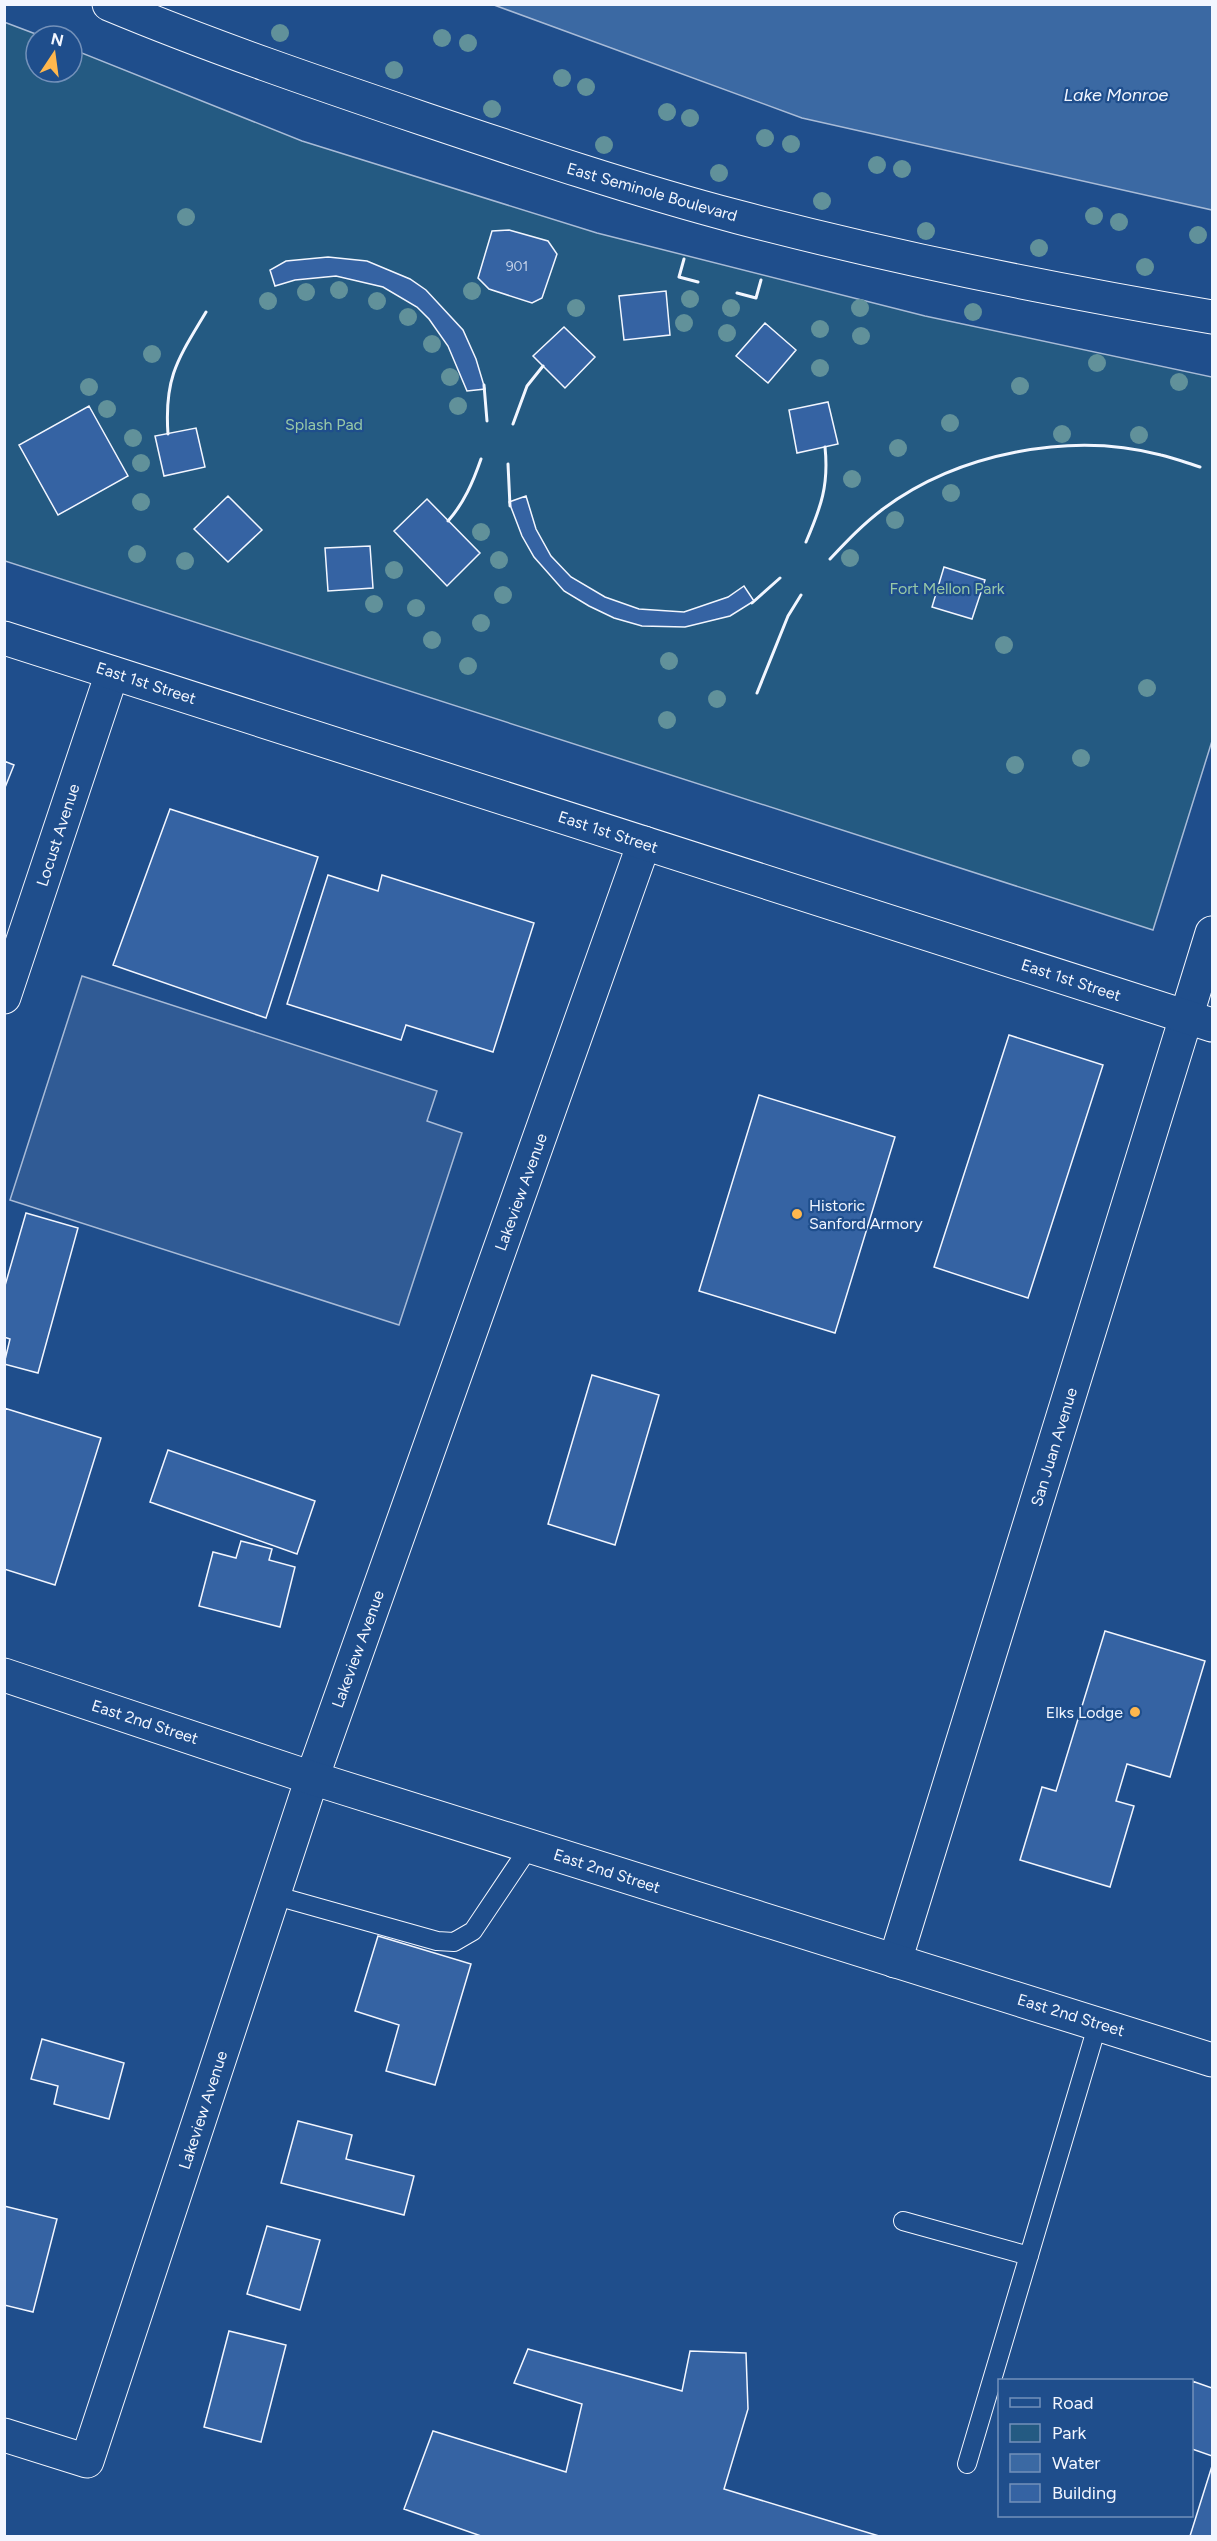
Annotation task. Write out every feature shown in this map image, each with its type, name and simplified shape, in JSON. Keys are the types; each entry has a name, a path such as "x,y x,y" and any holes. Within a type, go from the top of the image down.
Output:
{"street":[{"name":"East Seminole Boulevard","path":"109,4 168,28 359,97 580,172 727,214 918,259 1112,300 1212,317"},
{"name":"East 1st Street","path":"4,638 1200,1021"},
{"name":"Locust Avenue","path":"4,997 112,673"},
{"name":"Lakeview Avenue","path":"4,2435 87,2461 312,1778 644,843"},
{"name":"San Juan Avenue","path":"895,1961 1200,1021 1212,933"},
{"name":"East 2nd Street","path":"4,1675 312,1778 1212,2060"}],"lane":[{"path":"273,1895 436,1941 454,1942 473,1931 530,1846"},
{"path":"967,2464 1098,2024"},
{"path":"903,2221 1029,2256"}],"green space":[{"name":"Fort Mellon Park","path":"4,22 24,30 24,84 84,84 84,54 302,141 597,233 925,316 1212,377 1212,741 1153,930 5,561"}],"shaded area":[{"path":"82,976 437,1091 427,1121 462,1133 399,1325 10,1200"}],"water":[{"name":"Lake Monroe","path":"494,5 1212,5 1212,210 802,118"}],"building":[{"path":"509,230 548,241 557,254 542,298 532,303 489,289 478,278 492,231"},
{"path":"328,257 367,261 410,279 426,290 463,330 476,359 485,389 467,391 448,346 429,319 417,307 383,287 336,276 295,280 275,286 270,270 286,261"},
{"path":"666,291 670,335 624,340 619,296"},
{"path":"765,323 796,350 768,383 736,356"},
{"path":"564,327 595,357 565,388 533,356"},
{"path":"828,402 838,444 797,453 789,410"},
{"path":"89,406 128,476 58,515 19,445"},
{"path":"196,428 205,467 164,476 155,436"},
{"path":"228,496 262,530 228,562 194,529"},
{"path":"526,496 536,529 551,556 571,577 605,597 639,609 684,612 728,597 744,586 754,601 730,616 685,627 642,626 614,618 564,591 534,557 522,536 509,502"},
{"path":"427,499 480,553 447,586 394,531"},
{"path":"370,546 373,588 328,591 325,548"},
{"path":"944,567 985,580 972,619 932,607"},
{"path":"4,761 14,765 4,790"},
{"path":"170,809 318,857 266,1018 113,965"},
{"path":"328,875 378,891 382,875 534,923 493,1052 406,1025 401,1040 287,1004"},
{"path":"1009,1035 1103,1065 1028,1298 934,1267"},
{"name":"Historic Sanford Armory","path":"759,1095 895,1137 835,1333 699,1291"},
{"path":"26,1213 78,1228 38,1373 4,1364 10,1339 4,1337 4,1289"},
{"path":"592,1375 659,1395 615,1545 548,1524"},
{"path":"4,1408 101,1438 55,1585 4,1569"},
{"path":"168,1450 315,1501 297,1554 150,1502"},
{"path":"241,1541 272,1549 269,1560 295,1567 280,1627 199,1606 213,1552 236,1558"},
{"name":"Elks Lodge","path":"1105,1631 1205,1661 1170,1777 1127,1764 1116,1801 1134,1806 1110,1887 1020,1860 1042,1787 1056,1791"},
{"path":"378,1936 471,1964 435,2085 386,2071 399,2025 355,2011"},
{"path":"42,2039 124,2063 109,2119 54,2104 58,2086 31,2079"},
{"path":"298,2121 352,2135 346,2159 414,2176 404,2215 281,2183"},
{"path":"4,2206 57,2219 33,2312 4,2305"},
{"path":"267,2226 320,2240 300,2310 247,2294"},
{"path":"229,2331 286,2345 261,2442 204,2427"},
{"path":"528,2349 682,2391 690,2351 746,2353 748,2409 724,2489 879,2536 481,2536 404,2509 433,2431 566,2472 582,2404 514,2383"},
{"path":"1193,2381 1212,2388 1212,2456 1193,2449"},
{"path":"1212,2466 1212,2536 1190,2536"}],"wall":[{"path":"684,259 679,277 698,282"},
{"path":"737,293 756,298 761,280"},
{"path":"168,434 168,398 175,369 206,312"},
{"path":"513,424 527,386 543,366"},
{"path":"484,385 487,421"},
{"path":"830,559 883,509 913,490 945,474 980,461 1016,452 1090,445 1126,448 1166,456 1200,467"},
{"path":"806,542 823,496 826,473 825,447"},
{"path":"448,521 468,492 481,459"},
{"path":"508,464 510,506"},
{"path":"752,603 780,578"},
{"path":"757,693 788,616 801,595"}],"place":[{"name":"Historic Sanford Armory","path":"797,1214"},
{"name":"Elks Lodge","path":"1135,1712"}],"park label":[{"name":"Splash Pad","path":"324,424"}]}
